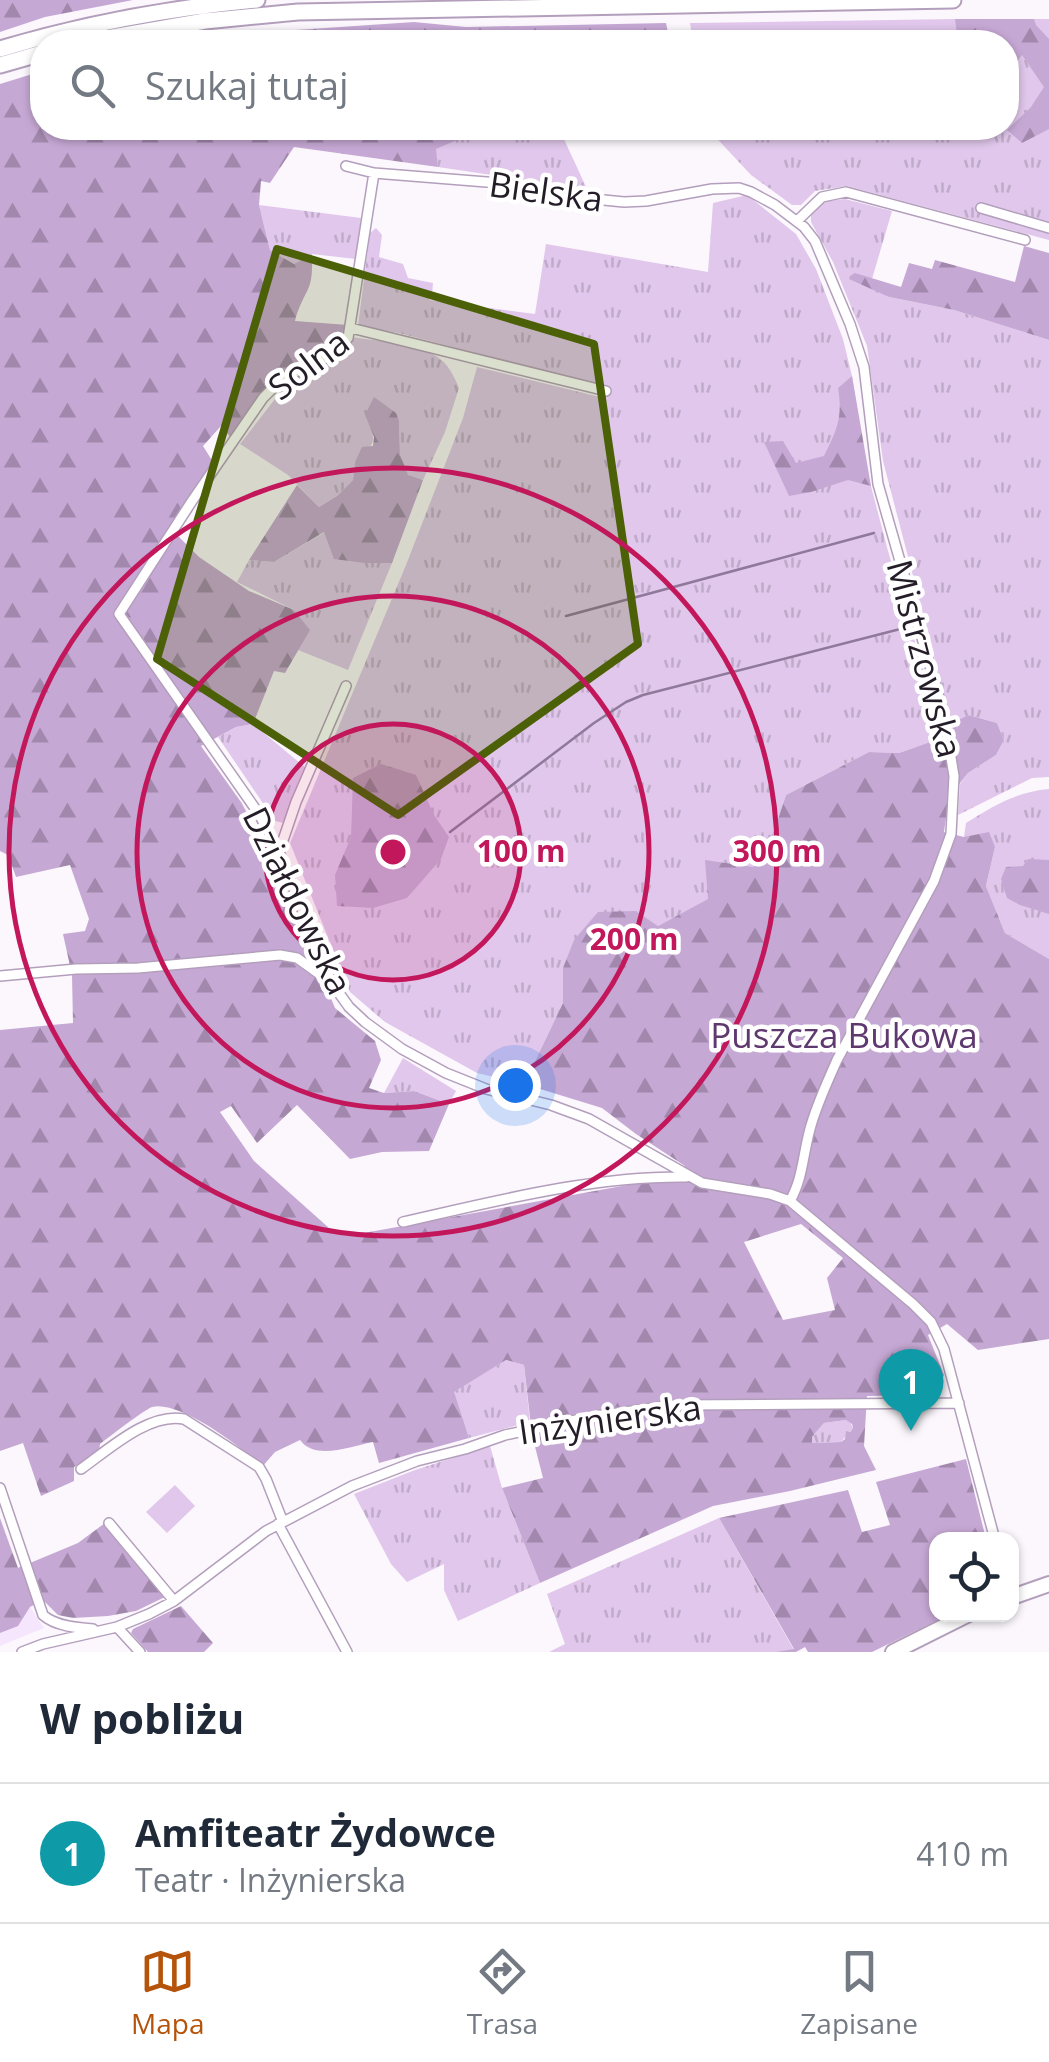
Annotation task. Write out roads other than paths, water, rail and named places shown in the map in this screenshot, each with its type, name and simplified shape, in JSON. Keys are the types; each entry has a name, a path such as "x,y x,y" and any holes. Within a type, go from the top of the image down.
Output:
{"highway":[{"path":"74,30 185,8 256,0"},
{"path":"153,30 282,14 953,0"},
{"path":"0,49 30,41"},
{"path":"0,65 30,56"}],"main road":[{"path":"1019,1594 1049,1584"},
{"path":"893,1652 954,1622"}],"street":[{"name":"Bielska","path":"346,166 374,173 499,183 543,194 624,202 646,202 712,189 746,190"},
{"path":"350,328 374,173"},
{"name":"Mistrzowska","path":"746,190 765,198 812,237 859,350 878,484 944,716 954,800 951,834 934,881 837,1060 810,1126 799,1182 790,1201"},
{"path":"797,221 822,197 846,192 1025,240"},
{"path":"981,208 1049,228"},
{"name":"Solna","path":"119,614 264,398 283,378 336,351 348,338 350,328 606,392"},
{"name":"Działdowska","path":"119,614 259,814 280,852 331,982 349,1007 382,1036 446,1073 589,1119 689,1177"},
{"path":"280,852 296,802 346,686"},
{"path":"0,976 280,955 306,963 331,982"},
{"path":"403,1222 527,1195 644,1176 689,1177 713,1186 770,1194 790,1201 931,1322 944,1349 994,1532"},
{"name":"Inżynierska","path":"22,1652 117,1628 174,1601 281,1523 364,1480 506,1435 594,1416 676,1405 960,1404"},
{"path":"82,1469 150,1423 170,1417 184,1419 258,1468 266,1479 281,1523 347,1652"},
{"path":"0,1488 43,1614 54,1622 117,1628 140,1652"},
{"path":"109,1523 174,1601"}],"waterway":[{"path":"566,616 874,533"},
{"path":"450,832 626,702 908,627"}],"place":[{"name":"Amfiteatr Żydowce","path":"911,1431"}],"park label":[{"name":"Puszcza Bukowa","path":"844,1036"}]}
